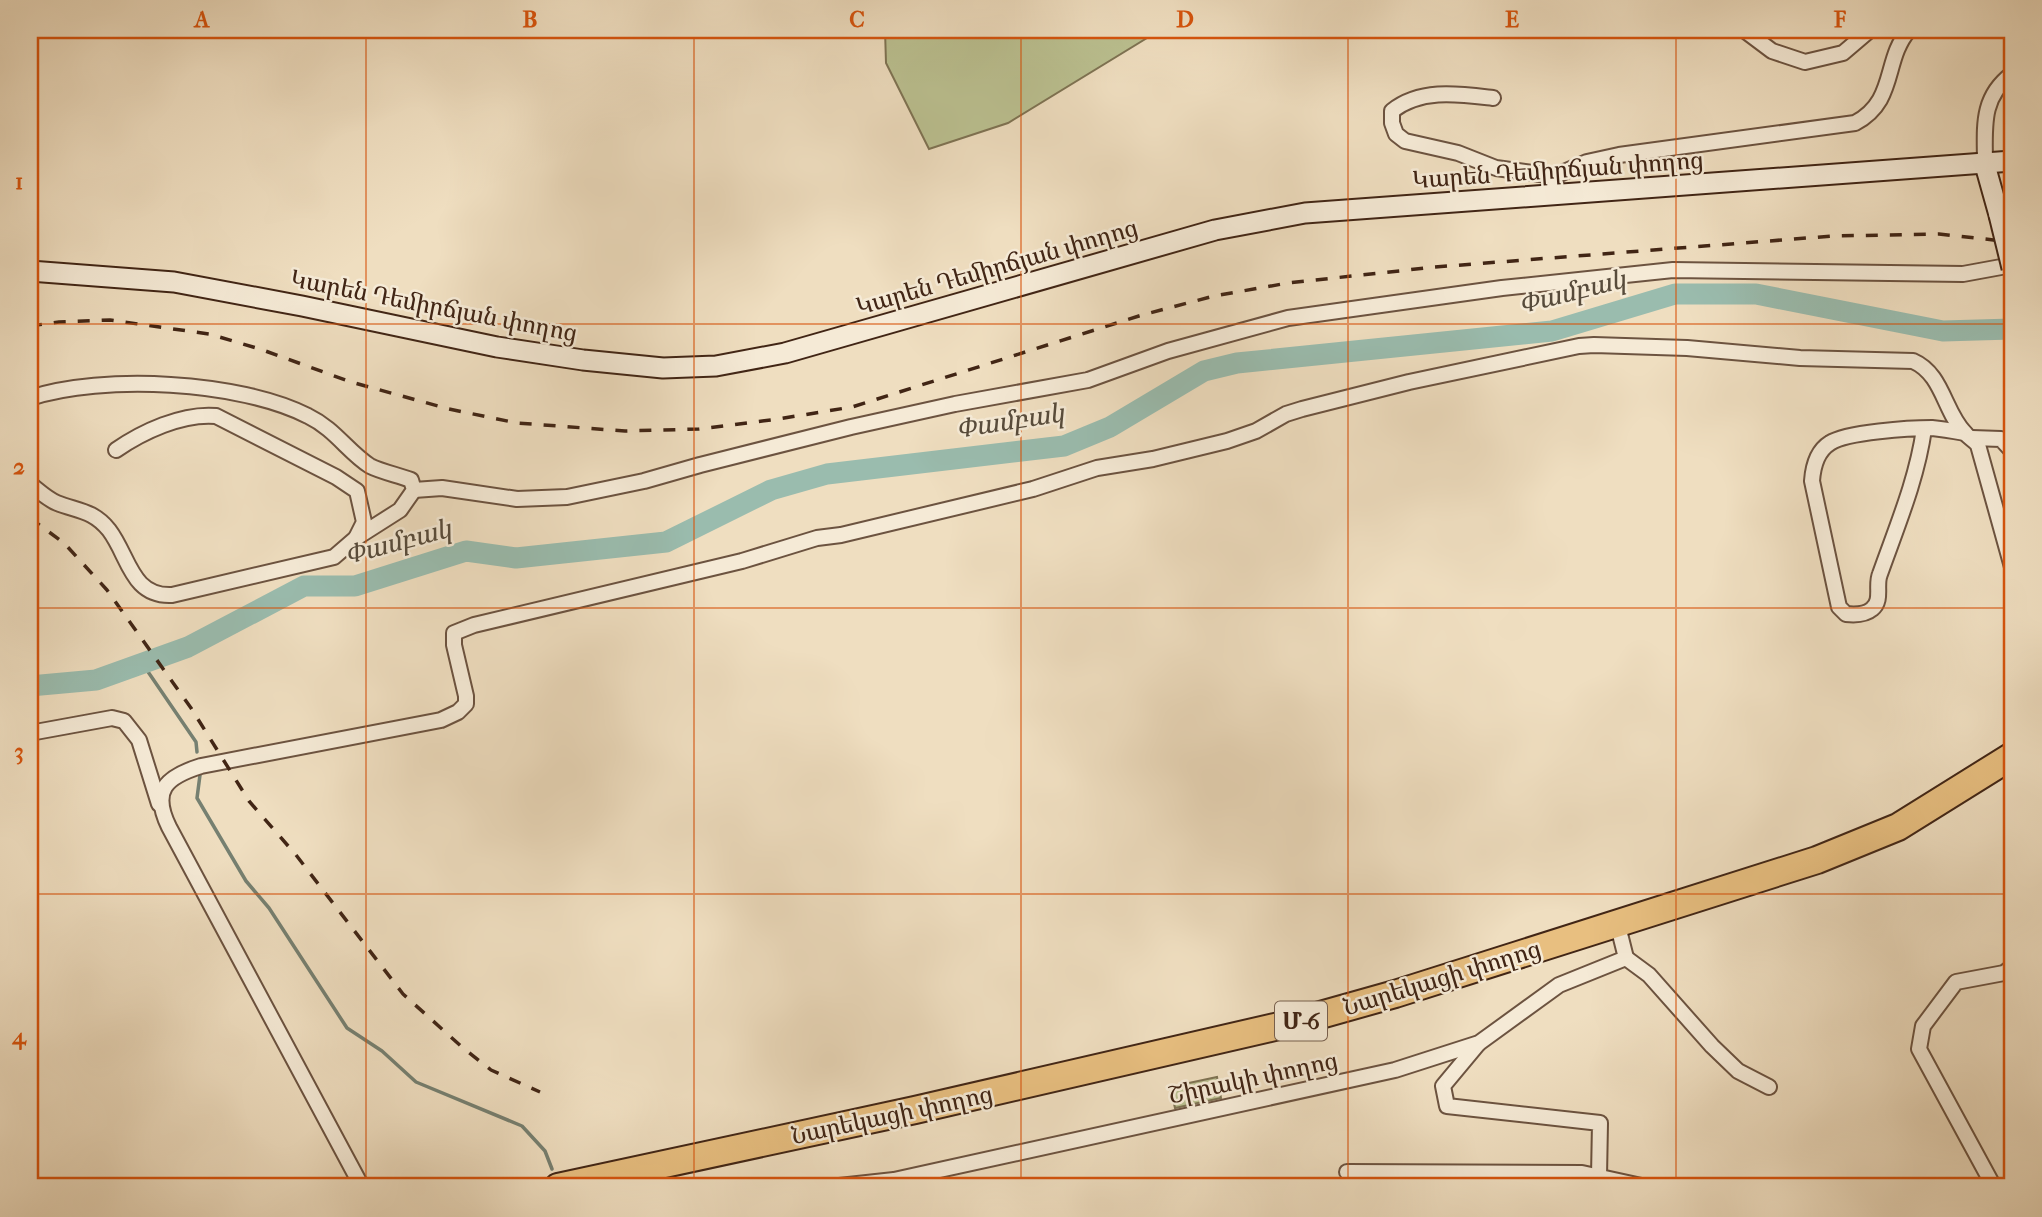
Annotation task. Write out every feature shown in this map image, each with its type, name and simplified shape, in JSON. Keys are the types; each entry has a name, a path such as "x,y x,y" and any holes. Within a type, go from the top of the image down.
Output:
{"highway":[{"name":"Նարեկացի փողոց","path":"565,1187 1293,1023 1395,994 1817,860 1874,838 1926,811 2012,756"}],"main road":[{"name":"Կարեն Դեմիրճյան փողոց","path":"30,271 174,282 497,347 583,360 663,368 716,366 785,353 1215,230 1260,220 1556,185 2012,161"},
{"path":"1985,164 2012,267"}],"street":[{"path":"1744,30 1772,51 1805,62 1843,53 1870,30"},
{"path":"1493,98 1453,93 1421,97 1402,103 1392,111 1392,123 1396,134 1405,141 1458,153 1496,168 1556,185 1587,162 1619,155 1855,123 1869,115 1885,92 1896,36 1909,30"},
{"path":"1985,164 1985,116 1994,91 2012,74"},
{"path":"414,490 442,488 517,499 566,496 606,489 851,427 955,404 1088,380 1168,351 1300,316 1503,288 1672,270 1963,274 2012,267"},
{"path":"160,807 164,788 178,773 212,764 441,720 458,712 466,704 466,695 454,645 454,633 474,625 742,561 817,538 841,536 1033,489 1097,468 1153,459 1227,441 1302,409 1409,382 1579,345 1687,348 1800,358 1913,361 1928,371 1968,435 1978,445 2012,567"},
{"path":"30,398 49,391 103,384 152,383 268,401 306,415 327,427 372,467 411,480 414,490"},
{"path":"116,450 133,438 163,426 200,415 216,416 336,477 357,491 364,522 356,538"},
{"path":"1924,429 1919,460 1878,578 1878,601 1865,613 1846,614 1839,607 1812,481 1813,467 1827,444 1840,438 1924,429 2001,439 2012,452"},
{"path":"30,484 56,502 84,510 99,520 108,529 140,583 159,596 334,556 356,538 400,510 414,490"},
{"path":"30,733 112,718 124,721 139,740 169,827 362,1187"},
{"path":"1617,922 1626,958 1649,975 1738,1071 1769,1087"},
{"name":"Շիրակի փողոց","path":"830,1187 894,1180 1395,1070 1479,1043 1559,985 1626,958"},
{"path":"1994,1187 1919,1049 1923,1026 1956,982 2004,973 2012,967"},
{"path":"1479,1043 1443,1086 1447,1106 1600,1123 1599,1176"},
{"path":"352,1167 373,1187"},
{"path":"1347,1172 1582,1173 1646,1187"}],"green space":[{"path":"885,30 1160,30 1008,123 929,149 886,63"},
{"path":"1217,1077 1221,1098 1175,1108 1170,1087"}],"waterway":[{"name":"Փամբակ","path":"30,686 96,680 188,647 304,586 355,586 466,551 516,558 666,542 771,490 827,474 1064,446 1110,427 1204,371 1237,363 1552,331 1675,294 1756,294 1943,331 2012,329"},
{"path":"142,663 196,742 197,752"},
{"path":"200,775 197,798 246,881 269,908 347,1028 382,1051 416,1082 522,1126 545,1151 552,1169"}],"railway":[{"path":"30,326 110,320 209,334 260,349 351,382 449,409 517,423 625,431 699,429 852,407 1142,315 1214,296 1288,283 1435,267 1833,236 1939,234 2012,242"},
{"path":"30,518 64,543 107,590 191,708 249,801 296,855 403,994 491,1070 540,1092"}]}
